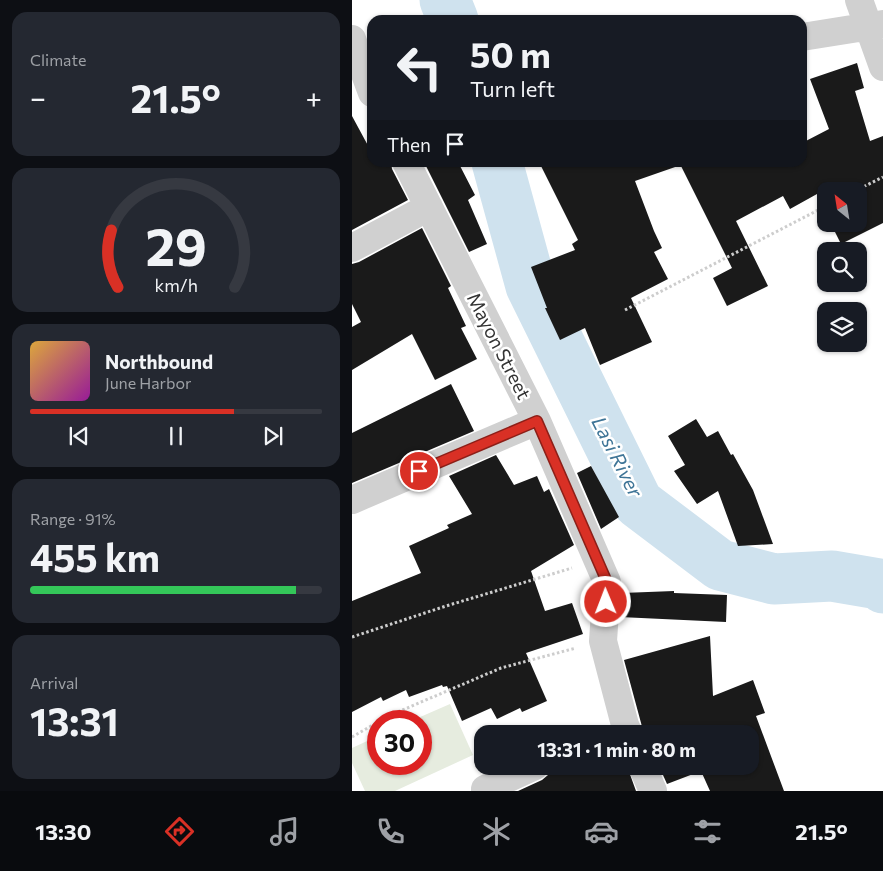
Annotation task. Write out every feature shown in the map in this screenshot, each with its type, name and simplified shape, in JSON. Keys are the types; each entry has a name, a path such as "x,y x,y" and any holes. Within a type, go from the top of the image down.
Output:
{"street":[{"path":"859,0 875,25 882,67"},
{"path":"807,36 875,25"},
{"path":"352,39 367,80"},
{"name":"Mayon Street","path":"409,167 537,421 599,560 607,582 603,641 619,725"},
{"path":"352,248 429,207"},
{"path":"352,500 537,421"},
{"path":"485,789 515,775"},
{"path":"646,775 653,791"}],"path":[{"path":"867,185 882,177"},
{"path":"625,310 817,211"},
{"path":"352,637 446,606 599,560"},
{"path":"402,710 501,668 603,641"},
{"path":"352,737 367,729"}],"shaded area":[{"path":"450,704 473,755 432,774 432,712"},
{"path":"367,741 367,775 430,775 395,791 365,791 352,763 352,748"}],"building":[{"path":"857,63 864,88 855,91 870,141 883,136 883,223 867,231 867,182 817,182 817,194 790,209 783,196 736,221 768,286 727,306 713,278 732,268 682,167 807,167 807,140 829,129 810,79"},
{"path":"352,116 367,144 367,167 392,167 408,200 352,230"},
{"path":"426,167 461,167 475,195 468,200 487,244 469,252"},
{"path":"542,167 675,167 635,181 662,248 654,252 668,279 631,298 652,342 600,365 585,328 560,340 545,308 547,308 531,267 575,250 572,244 578,240"},
{"path":"422,228 451,286 448,288 466,326 461,328 477,359 435,380 412,334 352,370 352,327 361,322 352,304 352,264"},
{"path":"835,232 865,232 845,242 840,242"},
{"path":"451,384 474,431 352,483 352,433"},
{"path":"696,419 707,437 718,431 731,455 733,454 753,490 773,544 738,546 718,491 697,504 674,471 685,465 668,436"},
{"path":"496,455 514,485 537,476 544,492 549,489 574,545 531,571 545,611 572,603 583,634 526,653 547,701 522,712 520,708 497,719 491,708 462,721 447,686 443,687 442,685 409,697 406,690 383,701 381,697 352,712 352,601 421,573 409,546 449,528 447,525 472,514 449,476"},
{"path":"591,466 619,517 601,529 577,473"},
{"path":"674,591 674,593 727,595 726,622 620,617 622,593"},
{"path":"710,636 713,696 753,680 765,713 756,716 784,791 710,791 703,775 759,775 759,725 642,725 624,660"},
{"path":"548,775 630,775 636,791 518,791 542,780"},
{"path":"663,775 691,775 667,784"}],"waterway":[{"name":"Lasi River","path":"445,0 451,15"},
{"name":"Lasi River","path":"498,167 531,286 638,503 720,565 774,579 832,576 879,584 883,588"}],"route":[{"path":"419,471 537,421 599,560 607,582 606,602"}]}
